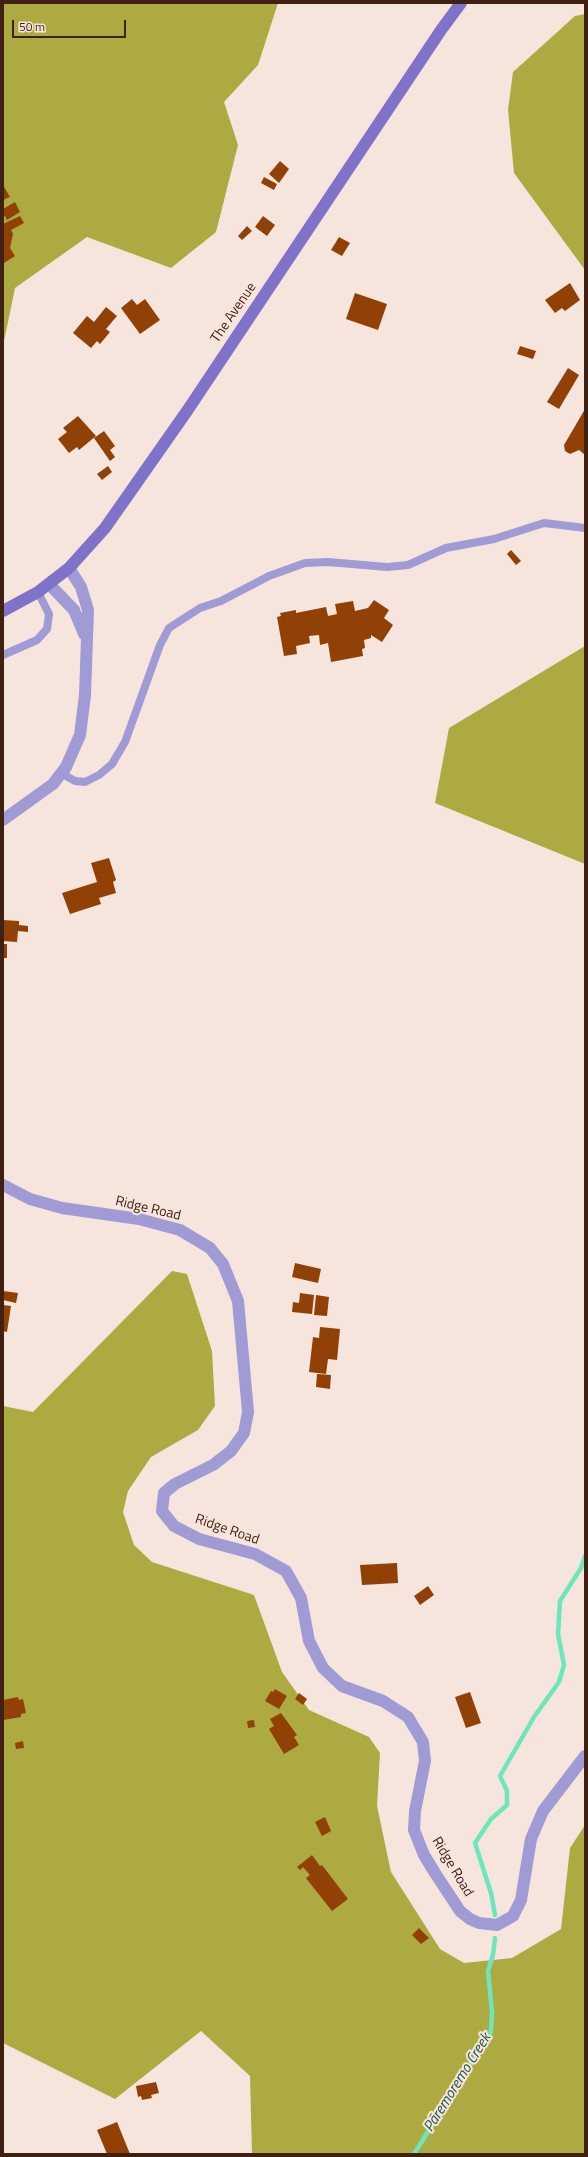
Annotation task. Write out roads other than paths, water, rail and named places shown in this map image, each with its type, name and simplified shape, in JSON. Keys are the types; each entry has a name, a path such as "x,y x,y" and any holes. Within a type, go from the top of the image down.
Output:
{"street":[{"name":"The Avenue","path":"3,611 38,592 69,568 105,528 187,411 440,30 461,3"},
{"path":"3,820 52,784 72,756 80,735 85,695 88,610 84,596 69,568"},
{"path":"49,584 74,610 86,641"},
{"name":"Ridge Road","path":"3,1186 30,1199 62,1208 139,1219 180,1230 210,1248 223,1264 238,1301 248,1412 244,1433 231,1451 213,1465 181,1480 164,1493 162,1511 174,1526 199,1539 255,1554 286,1571 300,1598 309,1641 323,1668 342,1686 383,1701 408,1717 423,1742 425,1761 415,1811 414,1830 424,1855 435,1873 460,1911 470,1919 479,1923 497,1925 512,1916 521,1900 531,1839 543,1812 585,1756"}],"lane":[{"path":"61,773 75,782 85,782 99,775 112,764 125,742 163,639 169,628 200,608 221,601 269,576 305,563 328,562 387,566 408,565 446,548 494,539 544,522 585,528"},
{"path":"3,655 37,640 47,629 49,614 38,592"}],"waterway":[{"name":"Pāremoremo Creek","path":"495,1915 491,1893 475,1843 491,1819 507,1805 507,1791 500,1776 534,1717 559,1682 564,1665 558,1634 560,1601 581,1568 585,1556"},
{"name":"Pāremoremo Creek","path":"414,2154 491,2032 492,2012 488,1971 493,1955 495,1938"}]}
